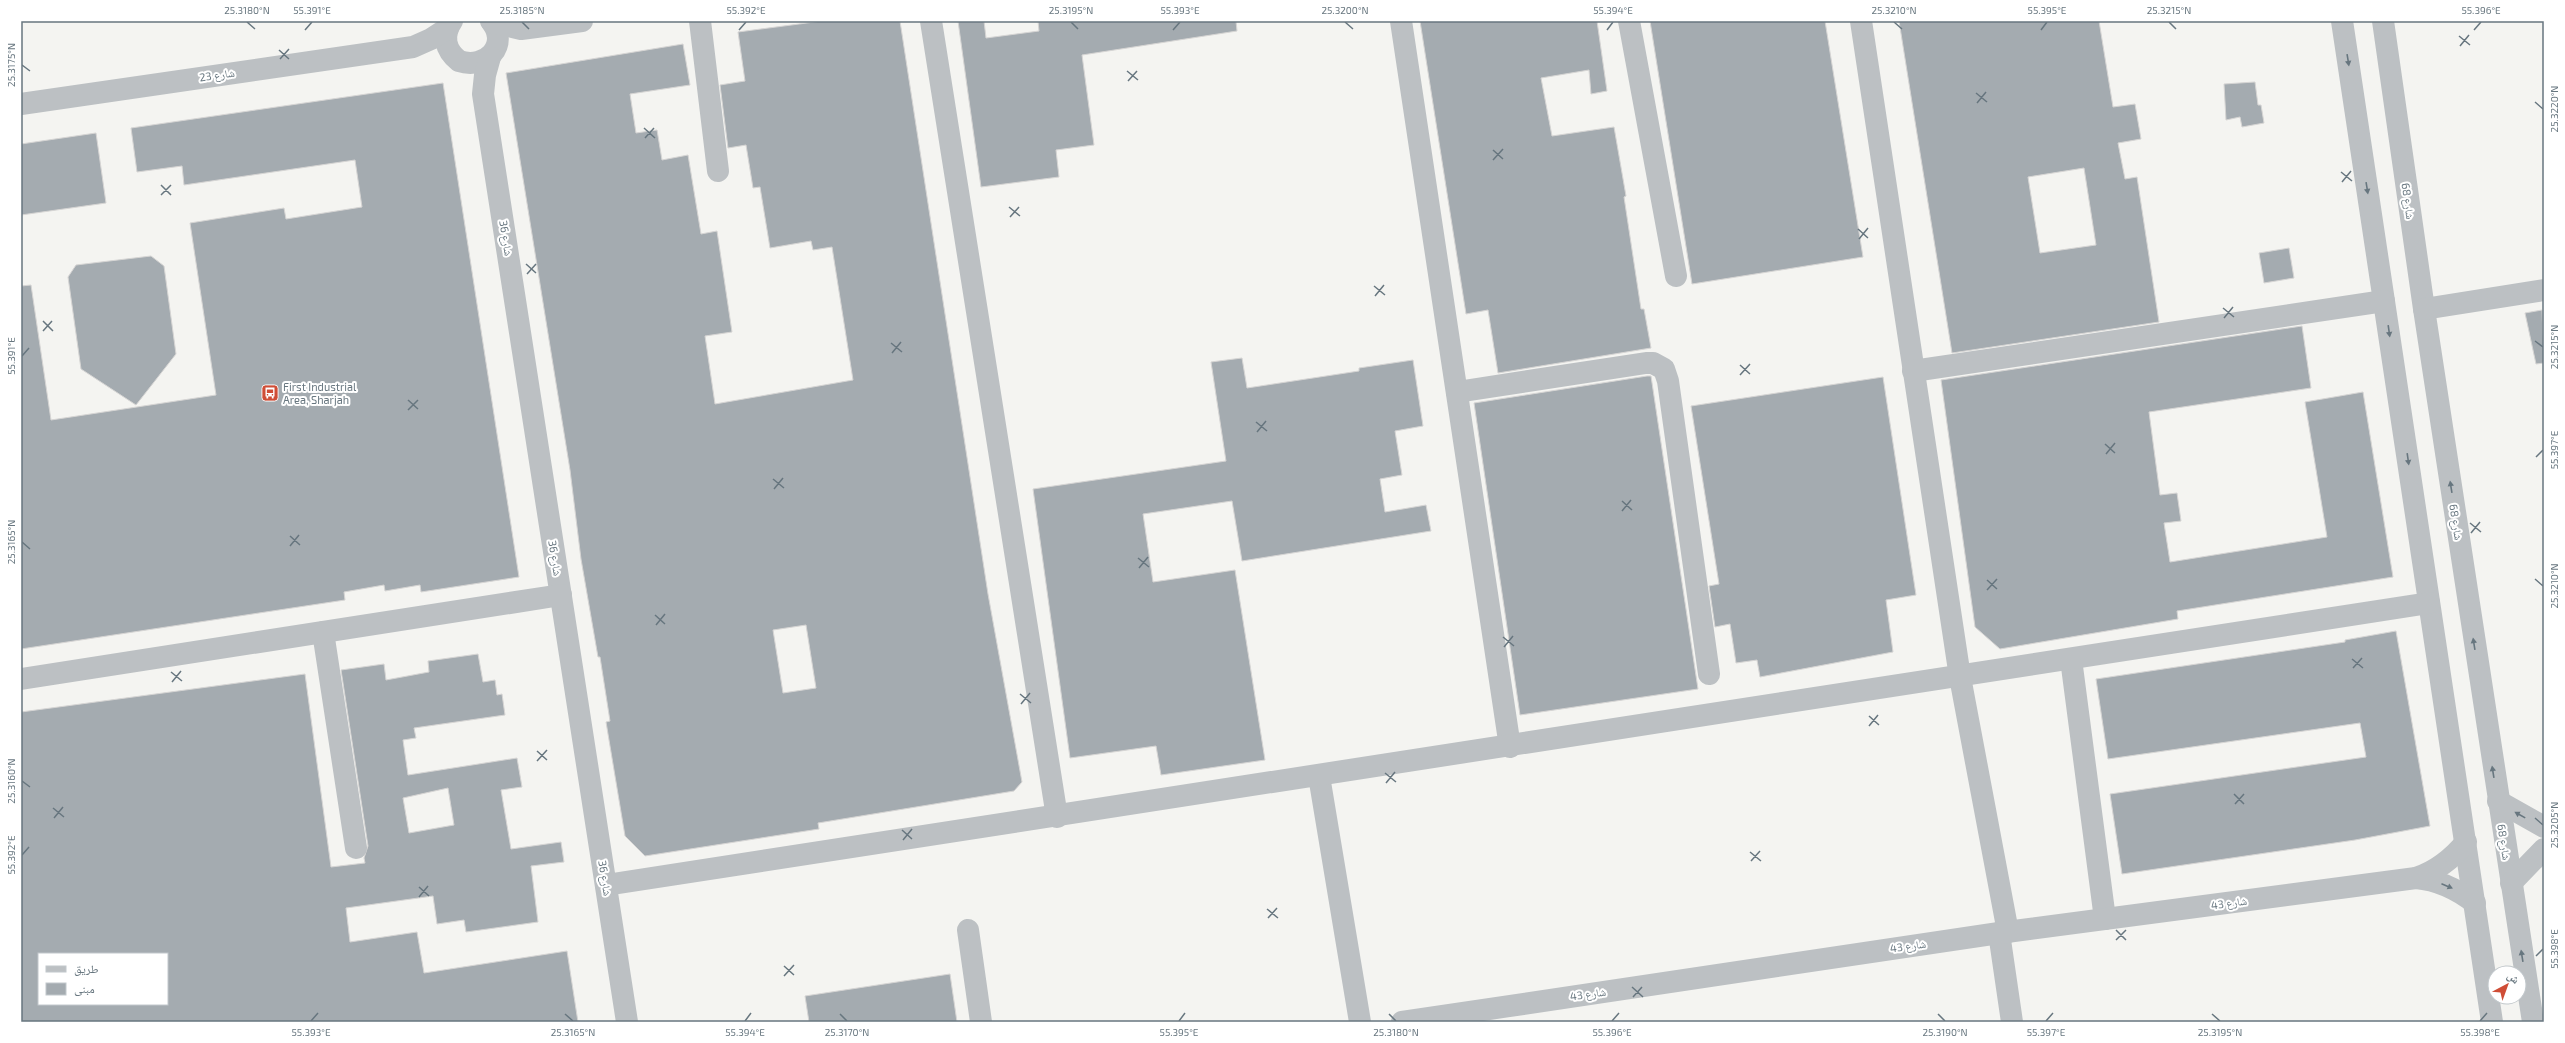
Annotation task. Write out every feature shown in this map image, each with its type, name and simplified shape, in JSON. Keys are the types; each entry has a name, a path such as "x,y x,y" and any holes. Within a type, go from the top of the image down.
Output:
{"street":[{"path":"491,21 511,28 531,29 582,21"},
{"name":"شارع 36","path":"491,21 498,36 484,75 483,94 627,1022"},
{"path":"700,21 718,171"},
{"path":"931,21 1057,817"},
{"path":"1401,21 1510,747"},
{"path":"1629,21 1676,276"},
{"path":"1861,21 1960,677 2004,932 2012,1022"},
{"path":"2342,21 2492,1022"},
{"name":"شارع 68","path":"2383,21 2424,309 2498,801 2533,1022"},
{"name":"شارع 36","path":"450,24 445,38 447,48 483,94"},
{"name":"شارع 23","path":"21,101 413,47 431,39 450,24"},
{"path":"492,54 531,29"},
{"name":"شارع 23","path":"413,47 475,64 492,54"},
{"path":"2424,309 2544,290"},
{"path":"1913,371 2384,301"},
{"path":"1457,392 1646,363 1653,363 1664,369 1668,381 1709,674"},
{"path":"21,679 561,595"},
{"path":"606,885 1057,817 2429,604"},
{"path":"323,632 356,848"},
{"path":"2071,659 2105,919"},
{"path":"1319,776 1360,1022"},
{"path":"2498,801 2544,826"},
{"name":"شارع 43","path":"1402,1022 2004,932 2416,878 2427,874 2446,862 2466,842"},
{"path":"2511,883 2544,849"},
{"name":"شارع 43","path":"2416,878 2427,879 2453,888 2474,902"},
{"path":"968,930 982,1022"}],"building":[{"path":"822,21 900,21 988,594 1022,782 1014,791 818,823 819,829 645,856 625,836 606,722 610,721 600,657 598,657 581,559 570,470 506,73 683,44 690,85 630,94 636,133 657,130 662,160 688,155 701,234 717,231 732,332 705,336 715,404 853,380 832,247 813,250 811,241 770,248 760,187 753,188 746,145 728,148 720,85 745,81 738,32","holes":["806,625 816,688 783,693 773,630"]},
{"path":"958,21 984,21 986,38 1039,31 1038,21 1236,21 1237,31 1082,55 1094,145 1056,150 1059,177 981,187"},
{"path":"1420,21 1597,21 1607,91 1591,94 1589,70 1541,78 1552,136 1614,127 1626,196 1624,197 1641,309 1644,309 1651,348 1498,373 1488,310 1466,314"},
{"path":"1650,21 1825,21 1863,257 1692,284"},
{"path":"1899,21 2099,21 2113,107 2135,104 2141,139 2118,143 2125,179 2137,177 2159,322 1952,353","holes":["2084,168 2096,245 2040,253 2028,177"]},
{"path":"2255,82 2258,105 2261,105 2264,123 2242,127 2240,117 2226,120 2224,84"},
{"path":"443,83 519,577 421,592 420,585 385,591 384,585 344,592 345,600 21,649 21,286 31,285 51,420 216,395 190,223 284,208 286,219 362,207 355,160 184,185 182,166 137,172 131,128"},
{"path":"96,133 106,203 21,215 21,144"},
{"path":"2289,248 2294,278 2264,283 2259,253"},
{"path":"151,256 164,266 176,354 136,405 81,369 68,277 76,265"},
{"path":"2542,310 2544,363 2536,364 2525,313"},
{"path":"2302,326 2311,388 2149,412 2160,495 2177,493 2181,521 2164,523 2170,562 2327,537 2305,402 2363,392 2393,577 2177,611 2178,619 2000,649 1975,627 1941,380"},
{"path":"1242,358 1247,388 1359,371 1359,368 1413,360 1423,426 1395,431 1402,475 1380,479 1385,512 1426,505 1431,531 1242,561 1232,501 1143,514 1153,582 1235,570 1265,760 1161,775 1156,746 1070,758 1033,489 1226,461 1211,362"},
{"path":"1651,376 1698,689 1520,715 1474,403"},
{"path":"1883,377 1916,595 1886,600 1893,652 1760,677 1757,660 1736,663 1730,624 1715,627 1709,586 1719,584 1691,406"},
{"path":"2396,631 2430,826 2355,840 2122,874 2110,794 2366,757 2360,723 2108,759 2096,679 2345,642 2345,640"},
{"path":"478,654 483,682 495,680 497,695 502,694 505,715 414,728 416,738 403,740 408,775 517,758 522,787 501,790 511,849 561,842 564,862 531,866 538,922 466,932 464,920 437,924 433,896 346,908 350,942 417,932 424,973 567,951 578,1022 21,1022 21,712 305,674 331,867 365,863 364,858 368,846 341,670 384,664 386,680 429,672 428,661","holes":["448,788 454,825 409,833 403,798"]},
{"path":"950,974 957,1022 809,1022 805,996"}],"place":[{"name":"First Industrial Area, Sharjah","path":"270,393"}]}
